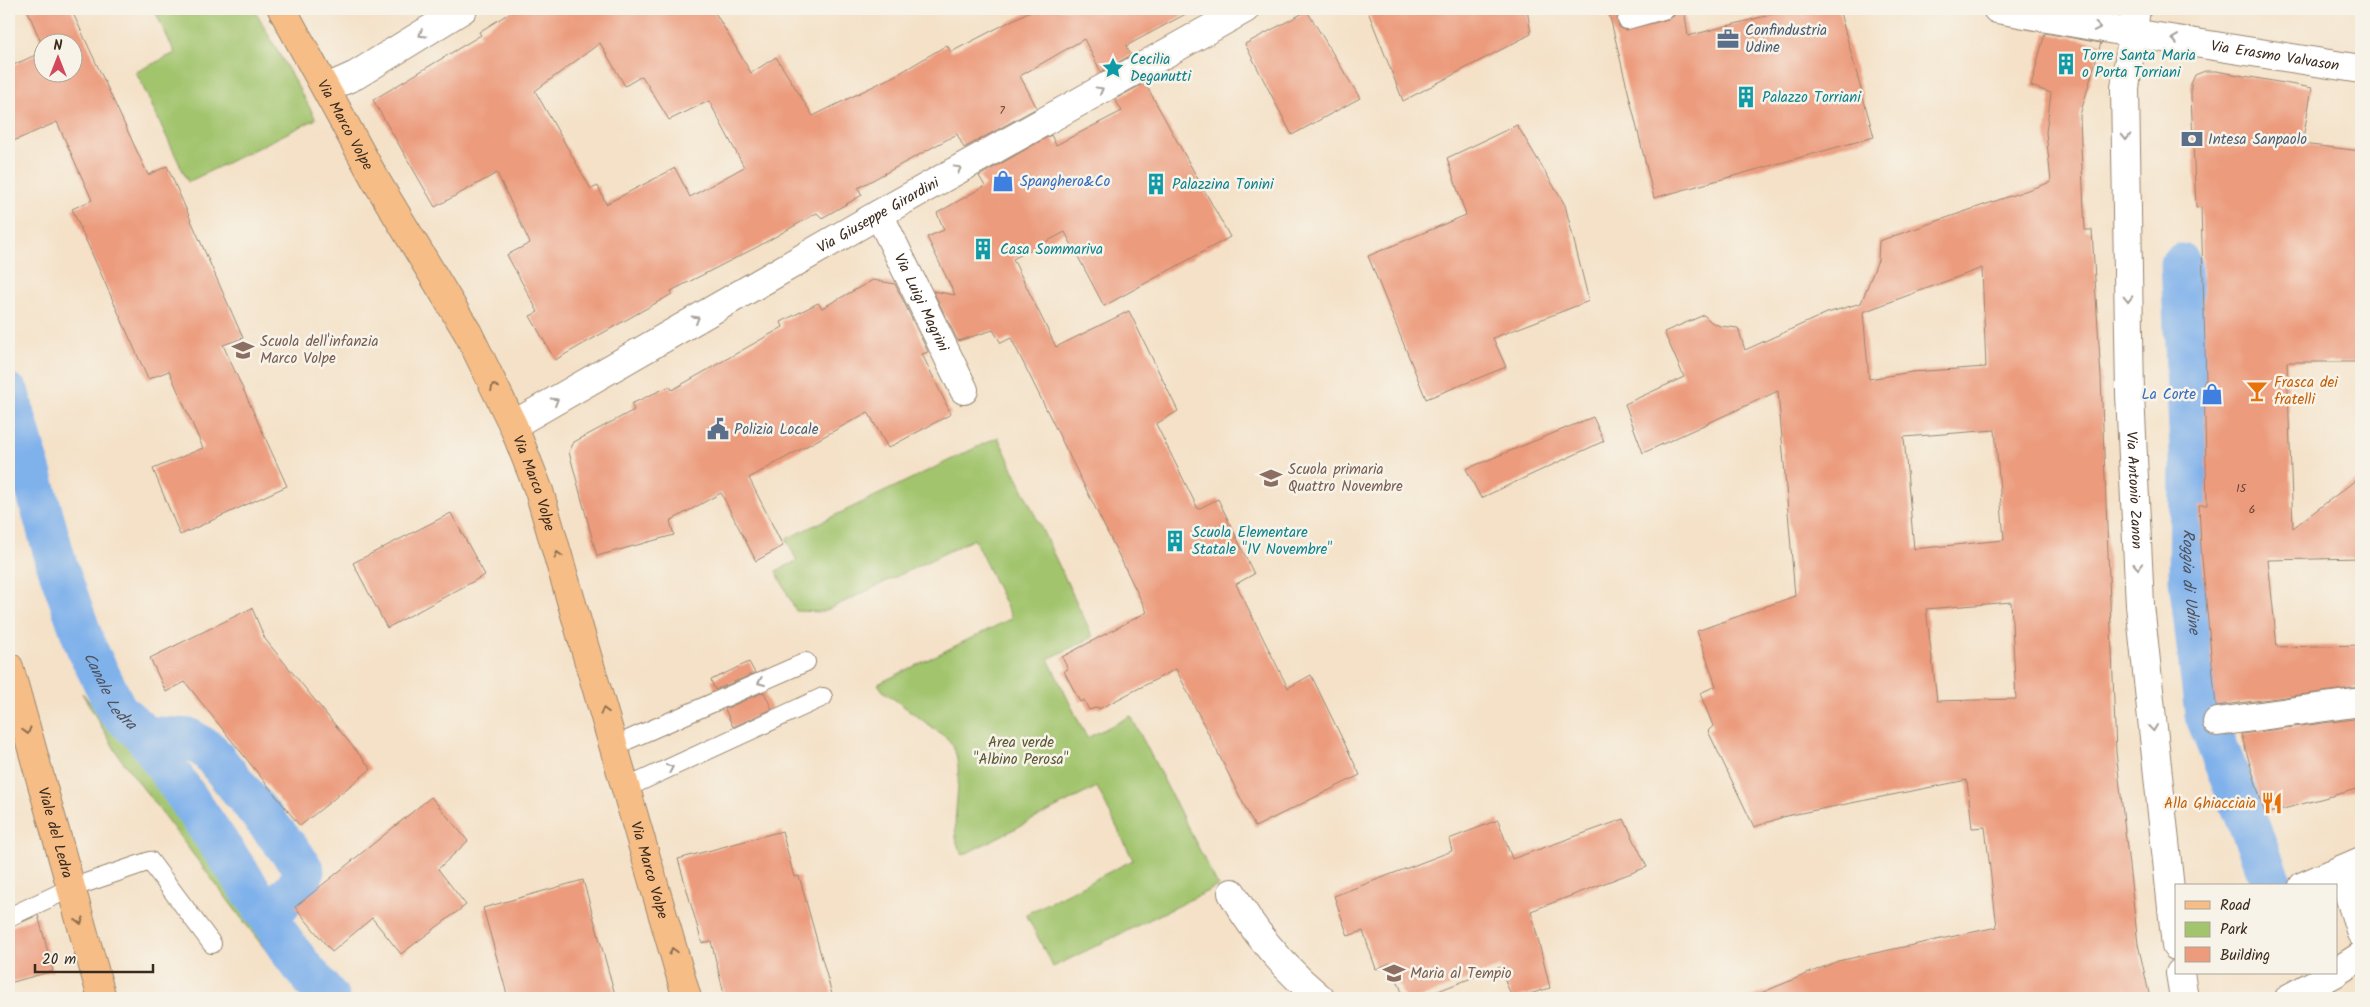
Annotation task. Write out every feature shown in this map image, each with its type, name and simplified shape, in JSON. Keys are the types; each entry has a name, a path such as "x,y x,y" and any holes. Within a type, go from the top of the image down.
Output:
{"main road":[{"name":"Via Marco Volpe","path":"282,9 327,88 375,179 468,333 513,425 539,491 687,998"},
{"name":"Viale del Ledra","path":"9,667 13,694 102,998"}],"street":[{"path":"327,88 356,75 463,9"},
{"name":"Via Giuseppe Girardini","path":"513,425 879,214 1245,9"},
{"name":"Via Erasmo Valvason","path":"1997,9 2134,21 2361,68"},
{"name":"Via Antonio Zanon","path":"2134,21 2125,88 2130,394 2140,605 2175,939"},
{"name":"Via Luigi Magrini","path":"879,214 964,390"},
{"path":"2216,722 2361,702"},
{"path":"2308,884 2351,866 2361,933"},
{"path":"1232,893 1246,920 1276,956 1320,998"},
{"path":"2338,971 2361,956"},
{"path":"2180,974 2184,998"},
{"path":"2290,998 2334,974"}],"lane":[{"path":"1627,20 1666,9"},
{"path":"614,746 806,662"},
{"path":"626,788 823,697"},
{"path":"9,917 71,888 150,862 212,944"}],"green space":[{"path":"154,9 254,9 316,119 188,182 136,72 175,53"},
{"name":"Area verde \"Albino Perosa\"","path":"998,437 1093,637 1048,659 1087,738 1131,716 1218,886 1053,967 1026,914 1133,860 1097,787 963,855 957,844 955,830 958,765 955,751 948,739 883,691 878,684 1012,618 974,539 823,612 796,611 776,571 797,561 786,539"},
{"path":"82,693 165,791 262,921 325,998 302,998 120,758"}],"building":[{"path":"27,9 71,9 82,32 37,32"},
{"path":"516,9 713,9 751,73 776,57 813,116 900,73 947,45 951,52 1034,9 1195,9 1126,46 1131,55 1101,72 1084,39 1020,76 1037,108 964,148 957,134 858,188 862,195 822,218 817,213 757,247 671,291 672,294 555,360 530,316 538,312 507,255 530,243 497,173 435,207 373,100 481,35 479,32","holes":["600,43 625,86 642,76 669,120 709,101 744,167 690,197 675,168 606,204 598,186 591,189 535,91"]},
{"path":"1367,9 1527,9 1531,34 1403,101"},
{"name":"Palazzo Torriani","path":"1608,9 1628,9 1620,12 1617,18 1619,27 1625,30 1669,19 1674,16 1676,9 1684,9 1688,36 1793,9 1839,9 1874,137 1654,198"},
{"path":"1307,11 1360,98 1292,135 1245,44"},
{"path":"82,33 148,175 167,166 243,338 223,345 287,486 180,535 153,469 203,448 169,371 148,379 72,209 92,200 57,122 9,143 9,67 32,57 32,82 82,82"},
{"path":"2045,33 2101,43 2080,115 2085,230 2092,230 2101,378 2116,752 2138,944 2150,998 1749,998 1838,961 1997,927 1985,827 1972,828 1967,780 1786,816 1754,827 1708,731 1713,726 1700,693 1716,686 1697,631 1795,596 1778,391 1643,453 1625,404 1684,377 1664,332 1704,315 1711,322 1720,326 1738,328 1745,350 1827,313 1861,303 1878,260 1879,241 2051,182 2046,132 2051,93 2031,86","holes":["1982,268 1986,367 1912,372 1869,379 1863,312","1995,430 2004,540 1914,549 1904,437","2011,602 2016,699 1937,701 1926,609"]},
{"path":"2205,71 2216,71 2312,88 2302,144 2361,151 2361,362 2287,362 2293,528 2361,476 2361,558 2268,560 2277,647 2361,645 2361,687 2216,706 2201,548 2199,505 2207,505 2204,381 2206,381 2201,207 2196,208 2191,96 2191,84 2195,75"},
{"path":"1145,83 1230,237 1104,306 1065,232 1013,259 1056,347 1129,311 1178,411 1156,424 1198,509 1218,499 1254,574 1236,584 1288,688 1311,675 1360,775 1255,827 1176,669 1099,709 1098,707 1089,710 1084,700 1080,702 1064,671 1068,669 1062,657 1147,612 1011,338 1001,343 993,330 958,341 933,291 955,295 927,237 944,230 937,213 985,186 979,176 1051,135 1056,145 1122,111 1115,99"},
{"path":"1517,125 1565,205 1589,301 1493,338 1506,367 1426,399 1368,256 1466,215 1447,158"},
{"name":"Polizia Locale","path":"873,280 895,284 928,352 922,354 951,414 888,448 868,412 749,478 783,546 756,561 721,493 670,521 674,535 597,556 569,452 574,442 634,410 631,404 670,386 672,390 783,327 781,322 818,303 822,308"},
{"path":"1593,417 1604,441 1481,498 1466,469"},
{"path":"451,513 485,575 387,628 353,563"},
{"path":"252,608 265,639 371,769 300,826 185,682 166,692 150,658"},
{"path":"749,662 755,673 715,690 711,680"},
{"path":"764,692 772,709 733,727 725,709"},
{"path":"2361,718 2361,788 2265,814 2241,734"},
{"path":"431,797 468,841 438,869 466,905 401,954 372,918 332,952 295,907"},
{"path":"1624,819 1647,867 1531,911 1550,988 1516,998 1512,998 1500,967 1420,998 1404,998 1391,963 1376,969 1363,931 1348,936 1334,896 1452,851 1449,839 1498,820 1512,859"},
{"path":"782,831 794,877 799,876 833,998 725,998 711,941 702,943 678,859"},
{"path":"583,880 616,998 508,998 483,908"},
{"path":"38,915 53,971 9,983 9,928"}],"waterway":[{"name":"Roggia di Udine","path":"2181,264 2190,451 2189,579 2205,715 2272,884"},
{"name":"Canale Ledra","path":"9,394 57,565 86,647 117,710 145,736 190,739 209,751 295,857 304,871 301,882 272,912 274,921 278,932 294,956 329,998"},
{"path":"145,736 272,921"}],"place":[{"name":"Confindustria Udine","path":"1728,39"},
{"name":"Torre Santa Maria o Porta Torriani","path":"2066,64"},
{"name":"Cecilia Deganutti","path":"1113,68"},
{"name":"Palazzo Torriani","path":"1746,97"},
{"name":"Intesa Sanpaolo","path":"2192,139"},
{"name":"Spanghero&Co","path":"1003,181"},
{"name":"Palazzina Tonini","path":"1156,184"},
{"name":"Casa Sommariva","path":"983,249"},
{"name":"Scuola dell'infanzia Marco Volpe","path":"243,350"},
{"name":"Frasca dei fratelli","path":"2257,391"},
{"name":"La Corte","path":"2212,394"},
{"name":"Polizia Locale","path":"718,429"},
{"name":"Scuola primaria Quattro Novembre","path":"1271,478"},
{"name":"Scuola Elementare Statale \"IV Novembre\"","path":"1175,541"},
{"name":"Alla Ghiacciaia","path":"2272,803"},
{"name":"Maria al Tempio","path":"1394,973"}]}
